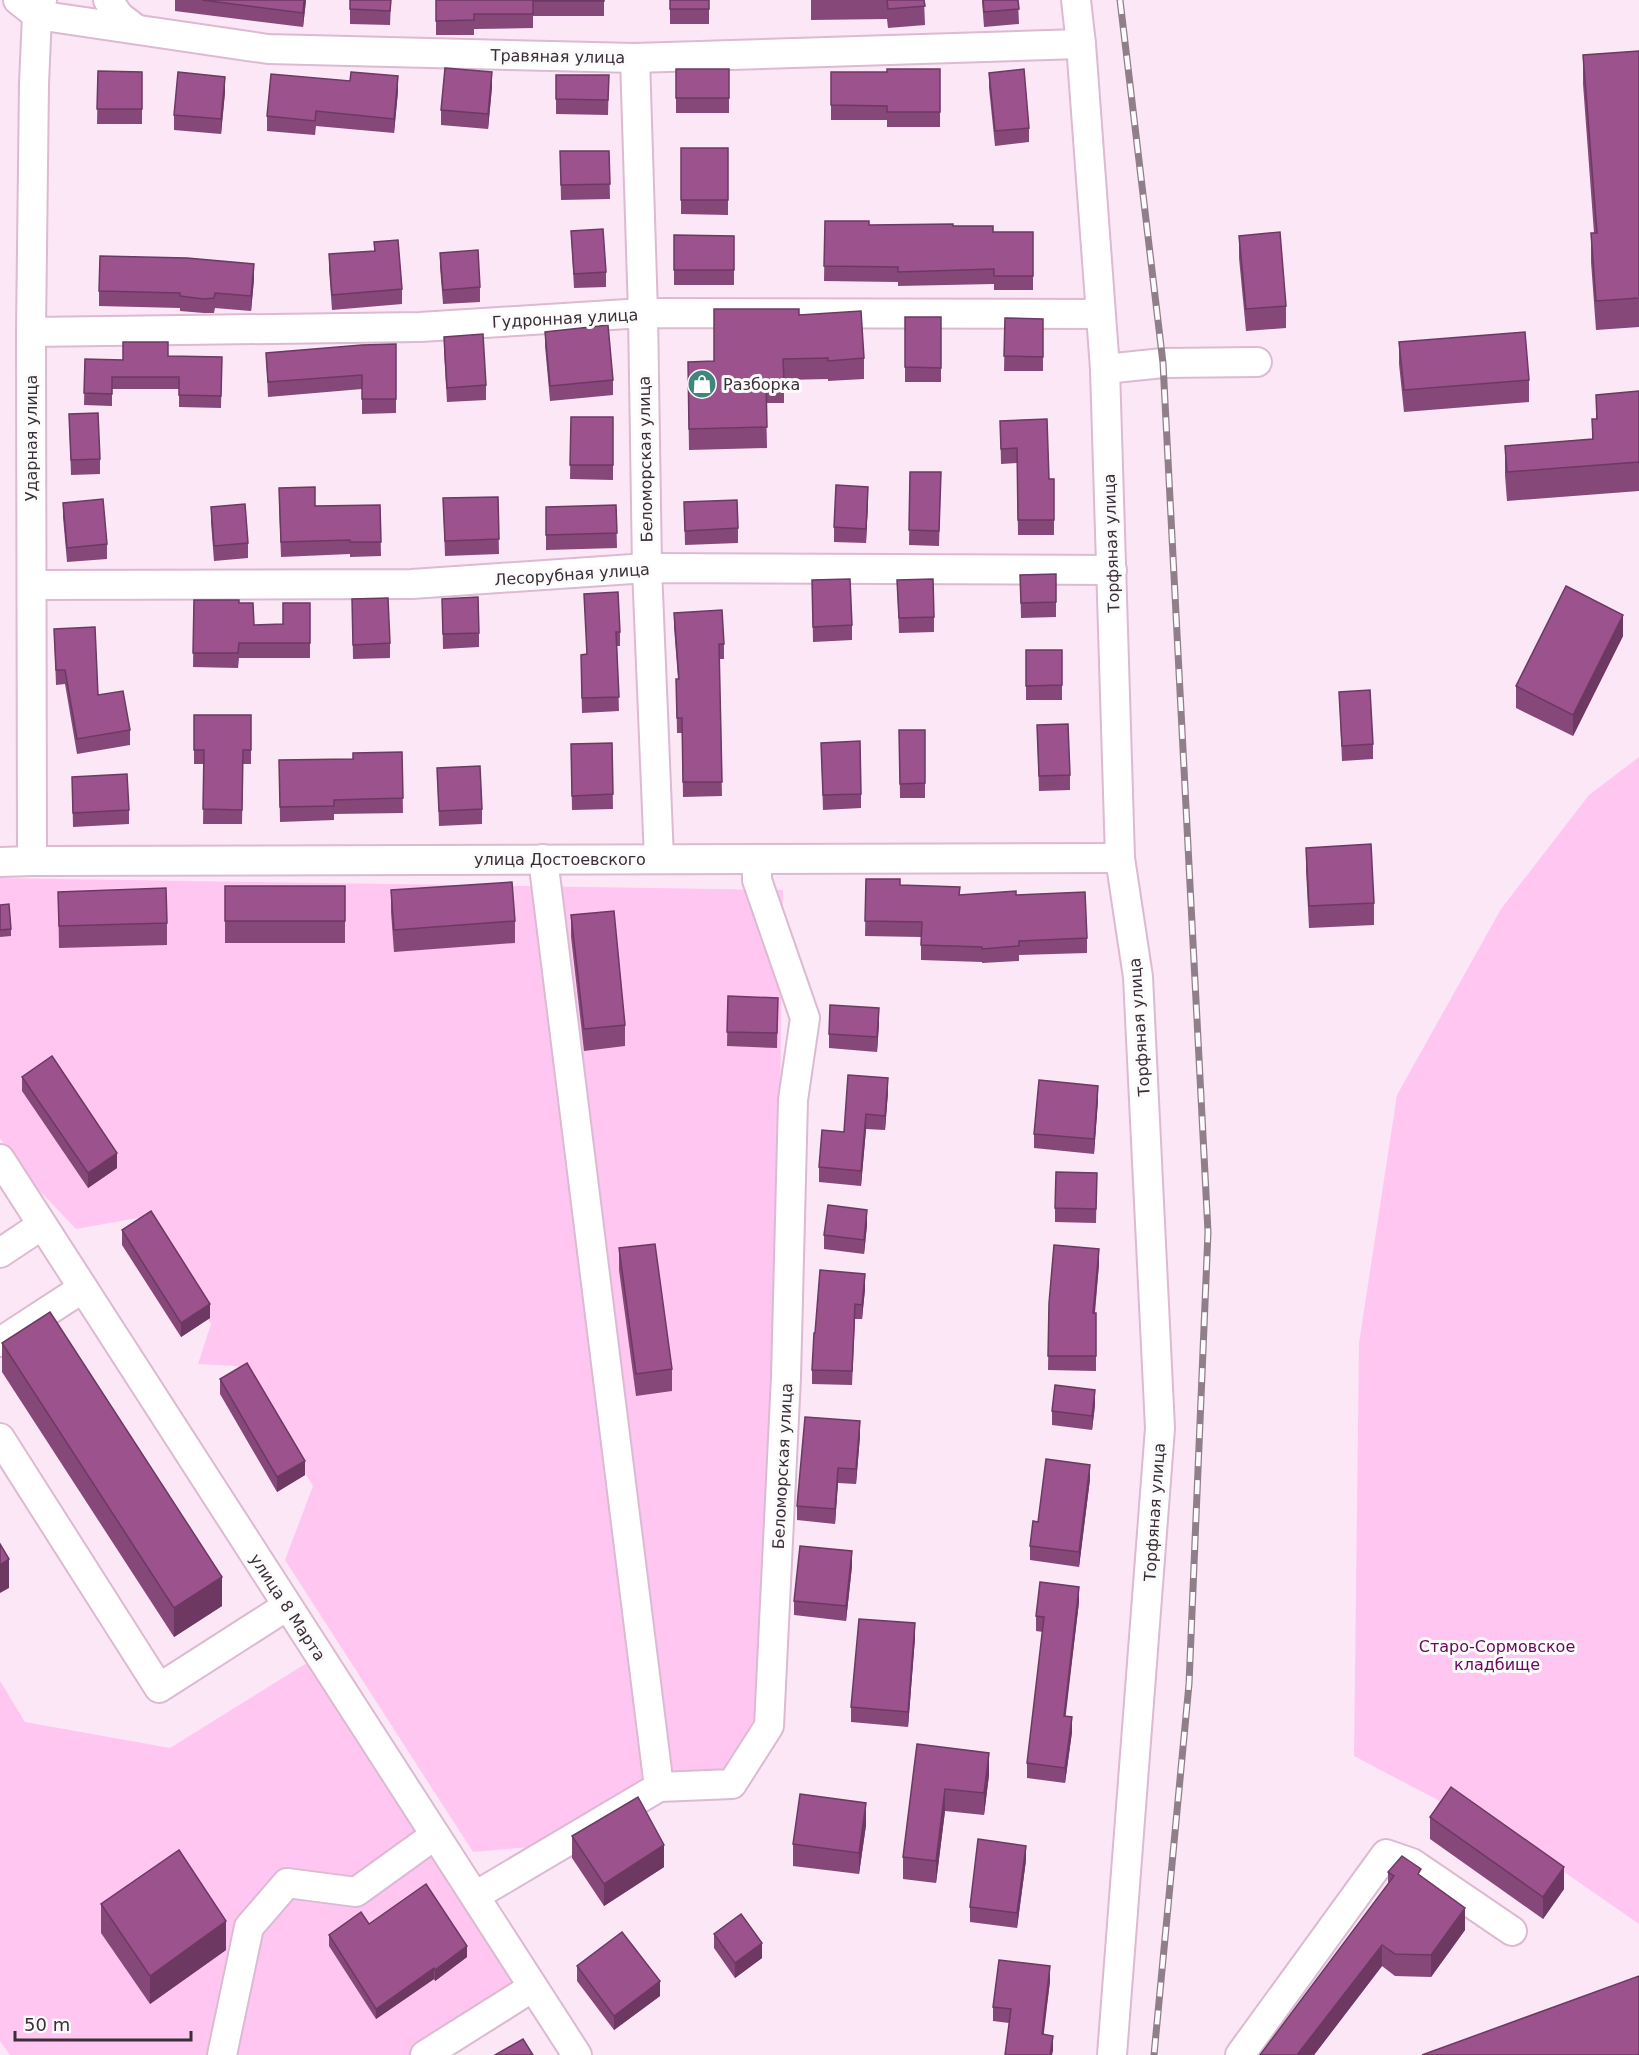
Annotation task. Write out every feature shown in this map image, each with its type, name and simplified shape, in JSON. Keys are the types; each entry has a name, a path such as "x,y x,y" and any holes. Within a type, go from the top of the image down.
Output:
{"street":[{"path":"108,0 119,16 136,29"},
{"name":"Торфяная улица","path":"1076,0 1105,369 1120,858 1138,976 1160,1428 1112,2055"},
{"name":"Травяная улица","path":"32,5 136,29 268,49 635,58 1081,44"},
{"name":"Ударная улица","path":"32,5 34,84 31,332 32,861"},
{"name":"Беломорская улица","path":"635,58 644,314 647,568 659,859"},
{"name":"Гудронная улица","path":"31,332 420,327 644,314 1100,314"},
{"path":"1105,369 1163,363 1257,362"},
{"name":"Лесорубная улица","path":"32,585 412,584 647,568 1112,570"},
{"name":"улица Достоевского","path":"0,862 1120,858"},
{"path":"543,859 659,1787"},
{"name":"Беломорская улица","path":"475,1896 659,1787 732,1784 769,1726 786,1377 793,1100 805,1018 757,880 757,859"},
{"name":"улица 8 Марта","path":"0,1159 577,2055"},
{"path":"0,1253 42,1225"},
{"path":"0,1341 83,1288"},
{"path":"0,1438 159,1688 287,1606"},
{"path":"222,2055 249,1927 287,1883 356,1892 435,1835"},
{"path":"1240,2055 1386,1854 1413,1863 1512,1931"},
{"path":"425,2055 533,1987"}],"green space":[{"name":"Старо-Сормовское кладбище","path":"1639,757 1639,1924 1531,1849 1354,1756 1359,1343 1397,1095 1501,909 1589,795"},
{"path":"0,878 783,890 779,1177 760,1708 727,1768 640,1780 542,1846 473,1852 285,1560 313,1486 238,1366 198,1364 211,1324 143,1217 76,1229 18,1168 0,1138"},
{"path":"310,1661 521,1984 413,2055 10,2055 0,2041 0,1681 25,1722 170,1748"}],"building":[{"path":"202,0 304,0 303,13"},
{"path":"350,0 391,0 390,11 350,9"},
{"path":"436,0 604,1 533,1 533,14 474,14 474,20 436,21"},
{"path":"670,0 709,0 709,9 670,9"},
{"path":"887,0 924,0 925,6 888,9"},
{"path":"983,0 1018,0 1019,9 984,12"},
{"path":"1639,51 1639,298 1596,301 1591,233 1597,233 1583,55"},
{"path":"445,68 492,72 488,114 441,110"},
{"path":"676,69 729,69 729,98 676,98"},
{"path":"887,69 940,69 940,112 887,112 887,106 831,105 831,72 887,72"},
{"path":"1024,69 1029,128 995,131 989,73"},
{"path":"98,71 142,72 142,109 97,109"},
{"path":"178,72 225,77 221,119 174,115"},
{"path":"351,72 398,76 394,119 316,111 315,121 267,116 271,74 350,81"},
{"path":"556,75 609,75 608,100 556,99"},
{"path":"681,148 728,148 728,200 681,200"},
{"path":"560,151 609,151 610,184 561,185"},
{"path":"825,221 869,221 869,225 993,226 993,232 1033,232 1033,276 994,276 994,269 898,272 898,267 824,266"},
{"path":"603,229 606,272 574,274 571,231"},
{"path":"1280,232 1286,306 1246,309 1239,236"},
{"path":"674,235 734,236 734,270 674,270"},
{"path":"398,240 402,289 332,295 329,254 375,251 374,242"},
{"path":"478,250 480,287 443,290 440,253"},
{"path":"100,256 187,258 254,264 251,296 215,293 214,298 204,299 180,296 180,293 99,291"},
{"path":"714,309 799,309 799,315 861,311 864,358 828,361 828,358 783,359 784,382 766,382 767,427 689,429 688,362 714,361"},
{"path":"905,317 941,317 941,368 905,367"},
{"path":"1005,318 1043,319 1043,357 1004,356"},
{"path":"608,325 613,380 550,386 545,332"},
{"path":"1525,332 1529,380 1404,390 1399,342"},
{"path":"483,334 486,385 447,388 444,337"},
{"path":"123,342 168,342 168,356 222,357 221,396 179,395 179,377 112,377 112,394 84,393 85,359 123,360"},
{"path":"396,344 396,399 362,399 362,375 268,382 266,353"},
{"path":"1639,391 1639,462 1507,472 1505,446 1593,439 1592,419 1597,419 1596,395"},
{"path":"98,413 100,459 71,460 69,414"},
{"path":"571,417 613,417 613,465 570,465"},
{"path":"1047,419 1049,479 1054,479 1054,520 1018,520 1017,448 1001,449 1000,421"},
{"path":"910,472 941,472 939,531 909,530"},
{"path":"836,485 868,487 866,529 834,527"},
{"path":"315,487 315,506 380,505 381,542 350,542 350,540 281,542 279,488"},
{"path":"498,497 499,539 445,541 443,498"},
{"path":"103,499 107,544 67,548 63,503"},
{"path":"737,500 738,528 685,531 684,502"},
{"path":"245,504 248,543 214,546 211,507"},
{"path":"616,505 617,533 546,535 546,507"},
{"path":"1056,574 1056,602 1021,603 1020,575"},
{"path":"850,579 852,625 813,627 812,580"},
{"path":"933,579 934,617 899,618 897,580"},
{"path":"1566,586 1623,615 1573,715 1516,686"},
{"path":"618,592 620,632 616,632 619,697 582,698 581,655 587,654 584,594"},
{"path":"478,597 479,633 443,634 442,599"},
{"path":"388,598 390,643 353,645 352,599"},
{"path":"194,600 239,600 239,603 253,603 254,625 283,624 283,603 310,603 310,643 239,643 238,653 193,653"},
{"path":"722,610 724,644 719,644 722,782 683,782 682,718 677,718 676,679 679,679 674,613"},
{"path":"95,627 98,695 123,691 130,730 77,739 65,670 56,670 54,629"},
{"path":"1026,650 1062,650 1062,685 1026,686"},
{"path":"1370,690 1373,744 1342,746 1339,692"},
{"path":"194,715 251,715 251,750 243,750 242,810 203,809 204,750 194,750"},
{"path":"1068,724 1070,775 1039,776 1037,725"},
{"path":"899,730 925,730 925,783 900,784"},
{"path":"860,741 861,794 823,795 821,743"},
{"path":"612,743 613,794 572,796 571,744"},
{"path":"402,752 403,798 334,800 334,806 280,807 279,760 353,759 353,753"},
{"path":"480,766 482,809 439,811 437,768"},
{"path":"127,774 129,810 73,813 72,777"},
{"path":"1371,844 1374,903 1309,906 1306,848"},
{"path":"866,879 900,879 900,885 960,887 959,895 1016,891 1016,895 1085,892 1087,938 1019,941 1019,946 982,949 982,947 921,945 922,922 865,921"},
{"path":"512,882 515,921 394,930 391,890"},
{"path":"225,886 345,886 345,921 225,921"},
{"path":"166,888 167,923 59,926 58,892"},
{"path":"9,904 11,929 0,930 0,905"},
{"path":"614,911 625,1025 584,1029 571,915"},
{"path":"728,996 778,998 777,1033 727,1032"},
{"path":"830,1005 879,1008 877,1037 829,1034"},
{"path":"52,1056 117,1153 88,1173 22,1077"},
{"path":"848,1075 888,1078 885,1116 866,1114 861,1171 819,1167 822,1130 844,1132"},
{"path":"1039,1080 1098,1086 1094,1139 1034,1134"},
{"path":"1056,1172 1097,1173 1096,1209 1055,1208"},
{"path":"828,1205 867,1210 864,1240 824,1235"},
{"path":"151,1211 210,1304 181,1323 122,1230"},
{"path":"655,1244 672,1369 636,1374 619,1248"},
{"path":"1054,1245 1099,1249 1093,1313 1096,1313 1096,1356 1048,1356 1049,1303"},
{"path":"820,1270 865,1274 862,1305 855,1304 852,1371 812,1370"},
{"path":"50,1312 222,1577 174,1608 2,1343"},
{"path":"247,1363 305,1461 277,1477 220,1379"},
{"path":"1055,1385 1095,1390 1092,1416 1052,1411"},
{"path":"805,1417 860,1421 856,1469 838,1468 835,1509 797,1506"},
{"path":"1046,1459 1090,1465 1079,1552 1030,1546 1033,1521 1038,1522"},
{"path":"0,1544 9,1559 0,1565"},
{"path":"800,1546 852,1551 846,1606 794,1601"},
{"path":"1040,1582 1079,1587 1064,1716 1072,1717 1065,1768 1027,1763 1044,1617 1036,1616"},
{"path":"859,1619 915,1623 908,1712 851,1707"},
{"path":"917,1744 989,1753 984,1793 945,1789 936,1861 903,1857"},
{"path":"1451,1787 1564,1867 1543,1897 1430,1817"},
{"path":"800,1794 866,1803 859,1853 793,1844"},
{"path":"638,1797 664,1845 604,1884 572,1836"},
{"path":"978,1839 1026,1846 1017,1913 970,1907"},
{"path":"179,1850 226,1921 150,1976 101,1904"},
{"path":"1402,1856 1421,1869 1418,1874 1465,1908 1431,1955 1395,1954 1382,1945 1297,2055 1260,2055 1394,1876 1388,1872"},
{"path":"426,1884 467,1946 376,2009 329,1935 361,1912 369,1924"},
{"path":"741,1914 762,1943 735,1963 714,1934"},
{"path":"622,1932 660,1981 614,2016 577,1966"},
{"path":"999,1960 1050,1966 1042,2034 1053,2036 1050,2055 1005,2055 1011,2009 993,2007"},
{"path":"1639,1976 1639,2055 1422,2055"},
{"path":"523,2039 533,2055 495,2055"}],"railway":[{"path":"1120,0 1163,363 1208,1232 1189,1684 1154,2055"}],"place":[{"name":"Разборка","path":"702,384"}]}
